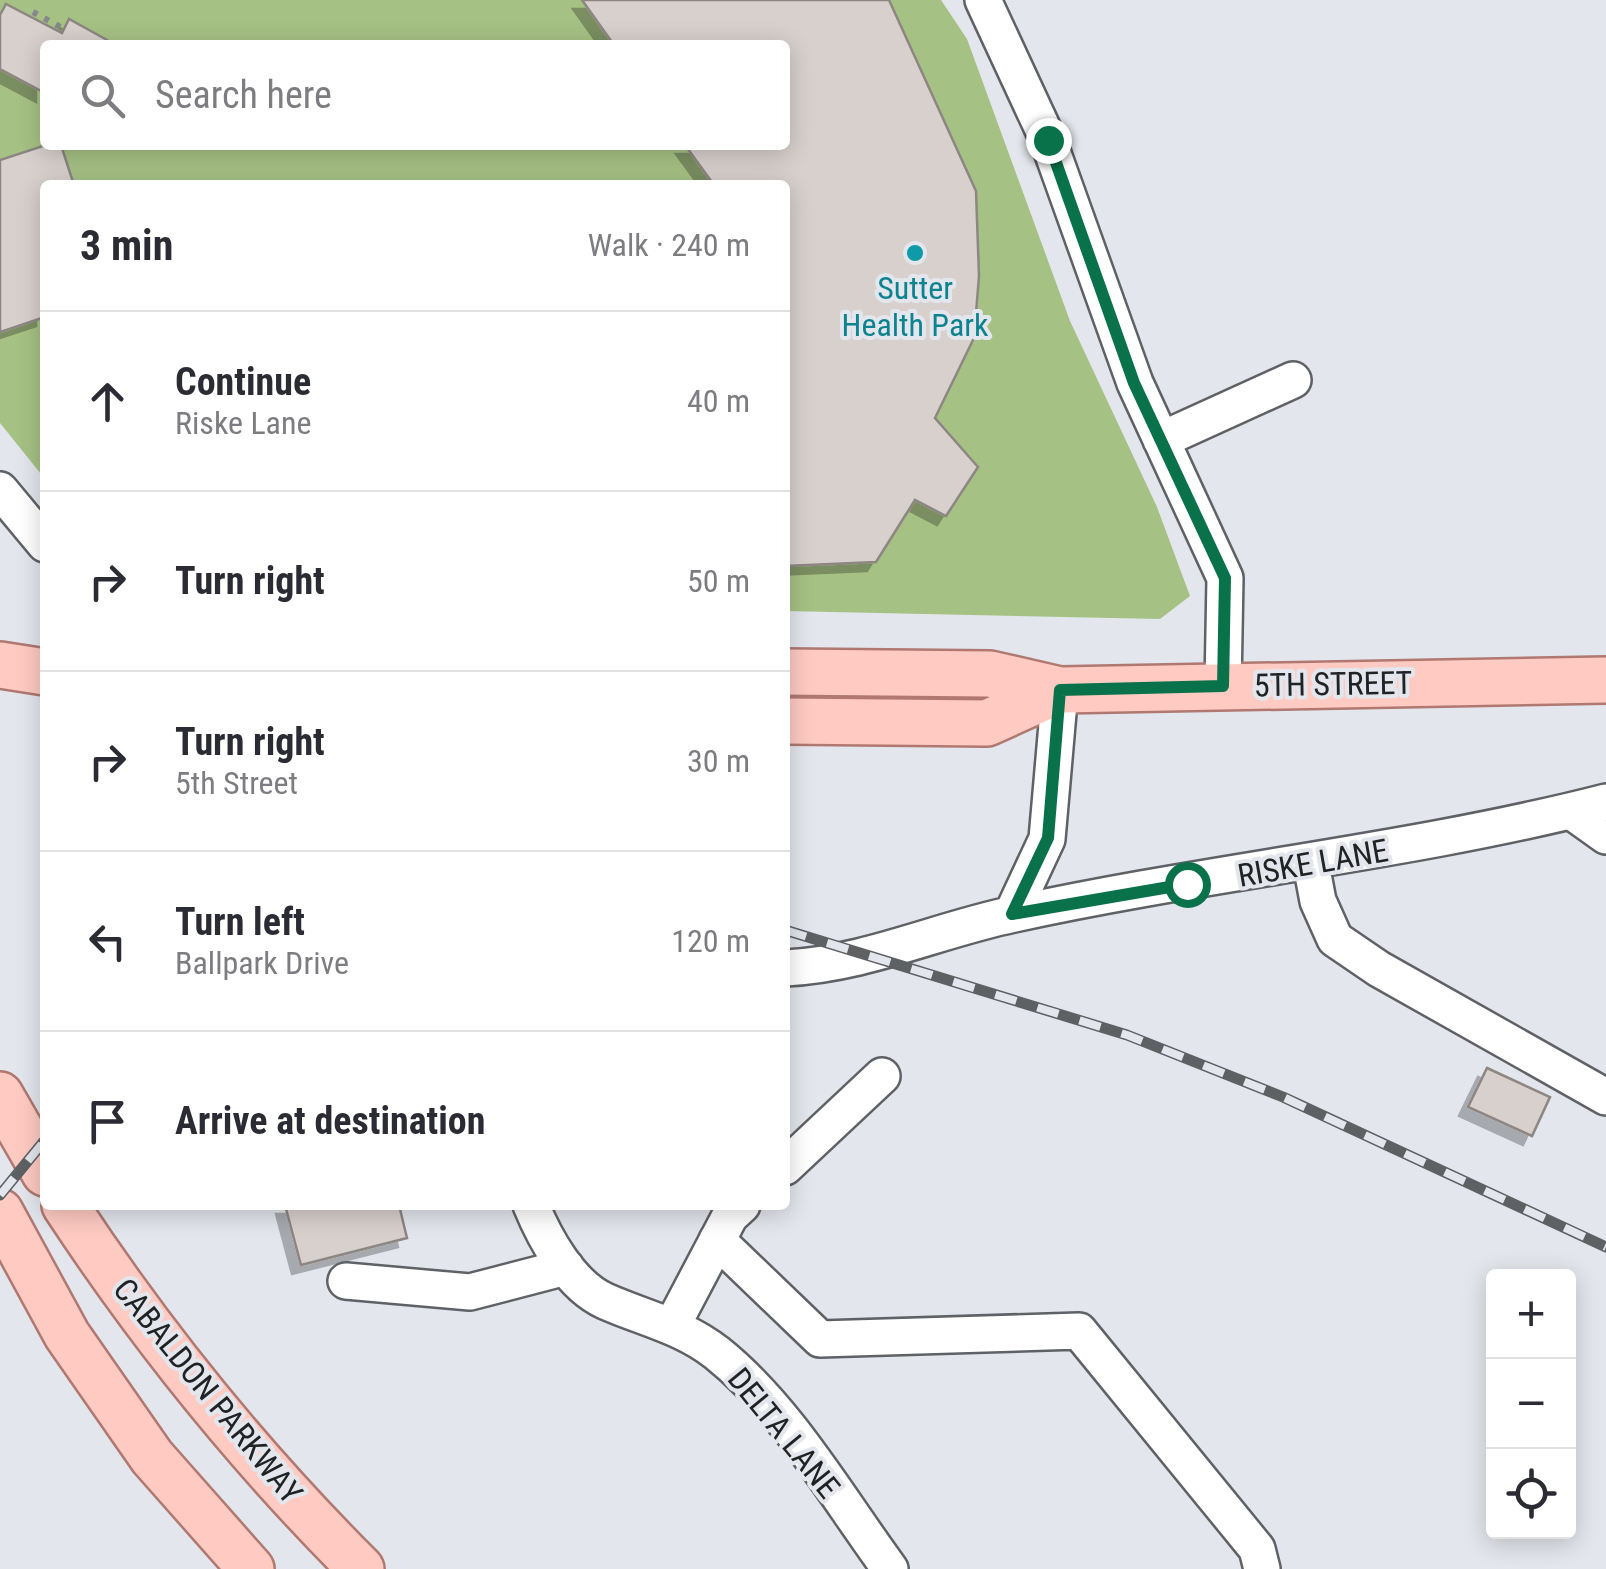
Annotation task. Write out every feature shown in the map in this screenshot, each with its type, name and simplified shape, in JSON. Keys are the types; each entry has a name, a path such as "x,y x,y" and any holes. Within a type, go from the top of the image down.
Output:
{"main road":[{"path":"0,665 40,671"},
{"name":"5TH STREET","path":"790,672 990,674 1060,690 1606,680"},
{"name":"5TH STREET","path":"790,721 987,723 1060,690"},
{"path":"0,1096 40,1164"},
{"name":"CABALDON PARKWAY","path":"68,1210 155,1334 226,1422 361,1569"},
{"path":"0,1212 78,1351 152,1458 244,1567"}],"street":[{"path":"983,0 1029,92 1110,320 1225,578 1223,686"},
{"path":"1161,440 1293,380"},
{"path":"0,490 40,538"},
{"path":"1012,914 1048,838 1060,690"},
{"name":"RISKE LANE","path":"790,967 874,956 1012,914 1311,864 1606,802"},
{"path":"1570,811 1606,836"},
{"path":"1311,864 1318,901 1336,939 1379,969 1606,1097"},
{"path":"790,1162 882,1076"},
{"name":"DELTA LANE","path":"535,1210 566,1267 601,1300 672,1326 716,1352 768,1403 890,1569"},
{"path":"672,1326 716,1240 738,1210"},
{"path":"716,1240 820,1339 1078,1331 1257,1550 1262,1569"},
{"path":"346,1281 470,1292 566,1267"}],"path":[{"path":"33,12 64,29"}],"green space":[{"name":"Sutter Health Park","path":"0,0 941,0 967,39 1070,321 1157,507 1190,596 1160,619 790,611 790,180 40,180 40,473 0,423"}],"building":[{"path":"582,0 889,0 976,191 979,276 974,338 935,418 978,467 946,516 915,500 876,562 790,566 790,180 710,180 689,150 790,150 790,40 610,40"},
{"path":"6,4 62,33 69,19 107,40 40,40 40,90 0,69 0,15"},
{"path":"40,147 40,150 63,150 72,180 40,180 40,319 0,332 0,160"},
{"path":"1487,1068 1550,1097 1532,1136 1468,1107"},
{"path":"286,1210 400,1210 407,1238 301,1265"}],"railway":[{"path":"790,932 1127,1035 1283,1097 1606,1247"},
{"path":"0,1195 40,1146"}],"place":[{"name":"Sutter Health Park","path":"915,253"}],"route":[{"path":"1048,140 1134,383 1225,578 1227,625 1223,686 1060,690 1048,838 1012,914 1187,884"}]}
